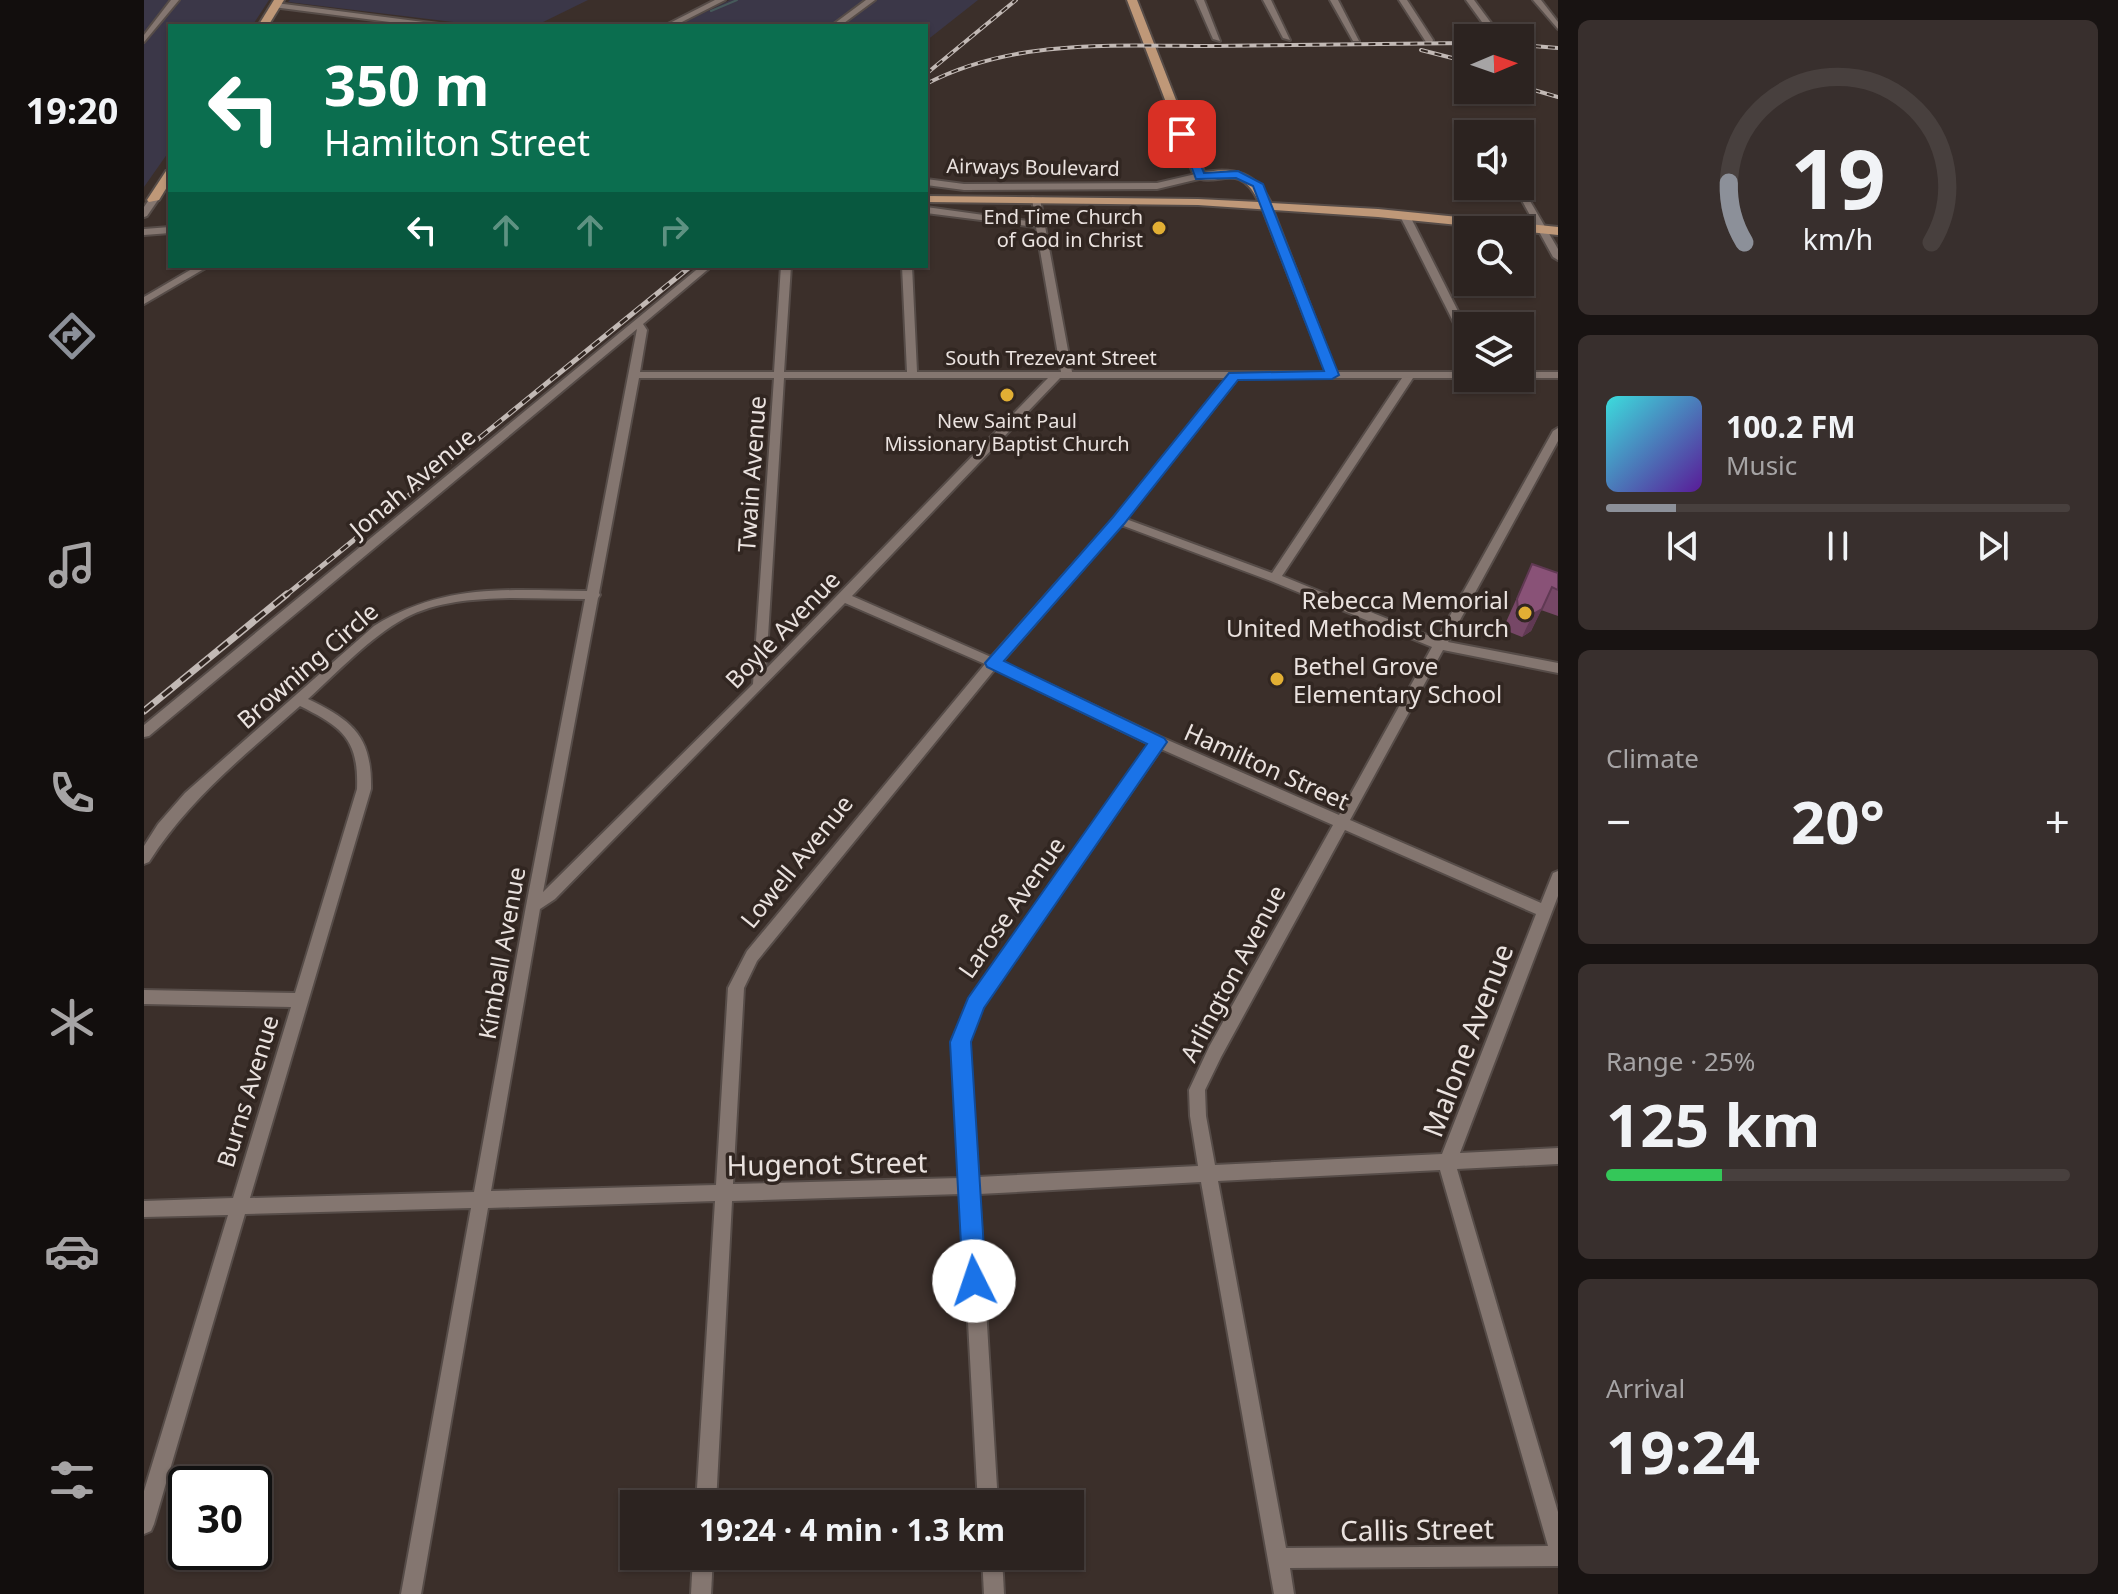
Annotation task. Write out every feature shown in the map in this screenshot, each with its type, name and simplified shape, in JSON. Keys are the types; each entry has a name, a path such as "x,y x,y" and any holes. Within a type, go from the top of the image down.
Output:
{"main road":[{"path":"1132,0 1200,176"},
{"path":"264,24 278,3"},
{"name":"Airways Boulevard","path":"1200,176 1230,174 1247,178 1258,184 1266,205"},
{"path":"148,200 168,175"},
{"name":"Airways Boulevard","path":"928,199 1266,205 1558,231"}],"street":[{"path":"144,40 175,0"},
{"path":"672,24 721,0"},
{"path":"838,24 871,0"},
{"path":"1200,0 1217,39"},
{"path":"1267,0 1287,38"},
{"path":"1334,0 1356,39"},
{"path":"1403,0 1429,40"},
{"path":"1470,0 1488,24"},
{"path":"1537,0 1558,27"},
{"path":"278,3 378,22 408,24"},
{"name":"Airways Boulevard","path":"928,182 964,187 1147,186 1173,184 1200,176"},
{"path":"1035,199 1062,375"},
{"path":"144,214 148,200"},
{"path":"1525,200 1558,257"},
{"path":"1266,205 1332,375"},
{"name":"Airways Boulevard","path":"928,210 1039,225"},
{"path":"1405,216 1454,313"},
{"path":"144,232 168,230"},
{"path":"144,301 201,268"},
{"name":"Jonah Avenue","path":"144,732 705,268"},
{"name":"Twain Avenue","path":"759,685 786,268"},
{"path":"907,268 912,375"},
{"name":"Kimball Avenue","path":"411,1594 533,906 634,375 642,330 638,323"},
{"name":"South Trezevant Street","path":"634,375 1454,375"},
{"name":"Boyle Avenue","path":"533,906 550,895 1062,375"},
{"path":"1534,375 1558,375"},
{"name":"Lowell Avenue","path":"707,1490 736,988 752,956 993,663 1119,520 1234,376"},
{"path":"1275,578 1409,376"},
{"name":"Arlington Avenue","path":"1284,1594 1207,1175 1197,1090 1215,1052 1558,431"},
{"path":"1119,520 1275,578 1440,645 1558,668"},
{"name":"Browning Circle","path":"144,858 163,828 190,797 378,629 399,615 426,603 476,595 594,595"},
{"name":"Hamilton Street","path":"843,597 993,663 1158,742 1544,911"},
{"name":"Burns Avenue","path":"144,1524 364,789 362,751 346,726 299,700"},
{"name":"Larose Avenue","path":"987,1490 961,1042 975,1004 1158,742"},
{"name":"Malone Avenue","path":"1558,877 1447,1164 1558,1546"},
{"path":"144,997 299,1000"},
{"name":"Hugenot Street","path":"144,1209 968,1186 1558,1156"},
{"name":"Callis Street","path":"1277,1558 1558,1556"},
{"path":"701,1594 702,1570"},
{"path":"993,1570 994,1594"}],"shaded area":[{"path":"144,0 269,0 253,24 168,24 168,153 144,187"},
{"path":"588,0 539,24 470,24 288,2"},
{"path":"730,0 978,0 928,39 928,24 681,24"}],"building":[{"path":"1532,564 1558,573 1558,590 1552,587 1542,609 1533,614 1518,609 1517,599"}],"waterway":[{"path":"711,11 737,0"}],"railway":[{"path":"928,72 1016,0"},
{"path":"928,83 960,69 995,59 1066,48 1454,43"},
{"path":"1534,46 1558,48"},
{"path":"1421,50 1454,58"},
{"path":"1534,90 1558,97"},
{"path":"285,596 689,268"},
{"path":"144,711 287,594"}],"place":[{"name":"End Time Church of God in Christ","path":"1159,228"},
{"name":"New Saint Paul Missionary Baptist Church","path":"1007,395"},
{"name":"Rebecca Memorial United Methodist Church","path":"1525,613"},
{"name":"Bethel Grove Elementary School","path":"1277,679"}],"route":[{"path":"974,1281 961,1042 975,1004 1158,742 993,663 1119,520 1234,376 1332,375 1258,184 1238,175 1200,176 1182,134"}]}
